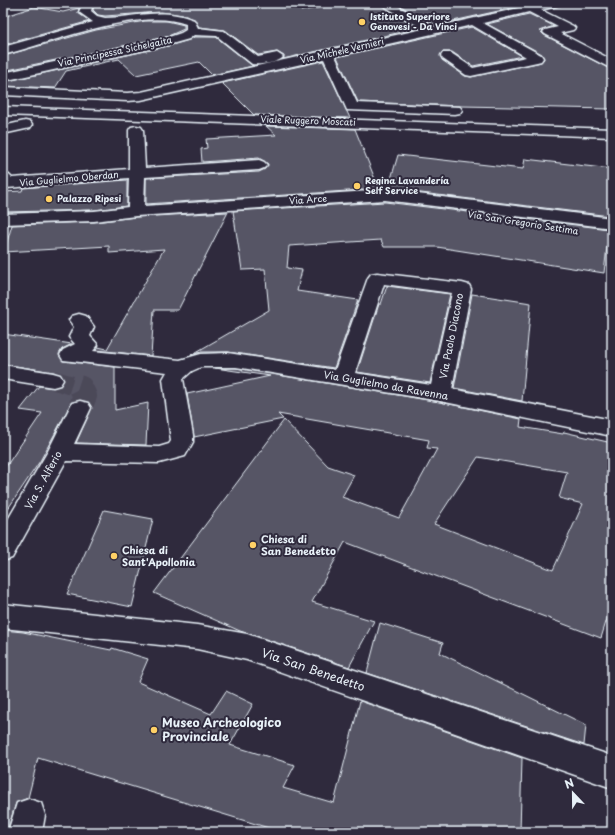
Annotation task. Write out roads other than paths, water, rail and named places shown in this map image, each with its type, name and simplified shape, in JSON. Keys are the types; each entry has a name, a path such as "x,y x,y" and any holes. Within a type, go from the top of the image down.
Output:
{"street":[{"path":"88,3 84,10 87,15 96,21 106,22"},
{"path":"384,3 433,30"},
{"name":"Via Michele Vernieri","path":"3,91 127,97 149,95 474,22 532,6 556,3"},
{"path":"532,6 569,28 535,35"},
{"path":"3,51 106,22 138,17 169,16 190,22 192,24 192,31 220,33 256,61 333,44 328,40"},
{"path":"447,56 471,72 537,58 474,22"},
{"name":"Via Principessa Sichelgaita","path":"3,77 168,41 185,36 192,31"},
{"path":"549,32 612,65"},
{"path":"328,54 352,107 455,110"},
{"name":"Viale Ruggero Moscati","path":"3,112 612,133"},
{"path":"3,130 25,125"},
{"path":"136,130 136,211"},
{"name":"Via Guglielmo Oberdan","path":"3,178 7,183 12,184 137,173 259,165"},
{"name":"Via Arce","path":"3,219 94,216 136,211 385,195 612,223"},
{"name":"Via San Gregorio Settima","path":"442,202 442,209 451,212 612,237"},
{"name":"Via Paolo Diacono","path":"343,378 377,278 462,289 440,394"},
{"path":"59,452 159,455 177,450 182,442 178,376 70,355 88,345 79,337 84,327 79,320"},
{"name":"Via Guglielmo da Ravenna","path":"178,376 198,361 210,359 236,360 440,394 612,428"},
{"path":"3,372 53,380"},
{"name":"Via S. Alferio","path":"3,551 59,452 80,408"},
{"name":"Via San Benedetto","path":"3,616 197,637 247,647 612,772"}],"tunnel":[{"path":"53,380 81,388"},
{"path":"80,408 85,396 81,388"}],"place":[{"name":"Istituto Superiore Genovesi - Da Vinci","path":"362,22"},
{"name":"Regina Lavandería Self Service","path":"357,186"},
{"name":"Palazzo Ripesi","path":"49,199"},
{"name":"Chiesa di San Benedetto","path":"253,545"},
{"name":"Chiesa di Sant'Apollonia","path":"114,556"},
{"name":"Museo Archeologico Provinciale","path":"154,730"}]}
